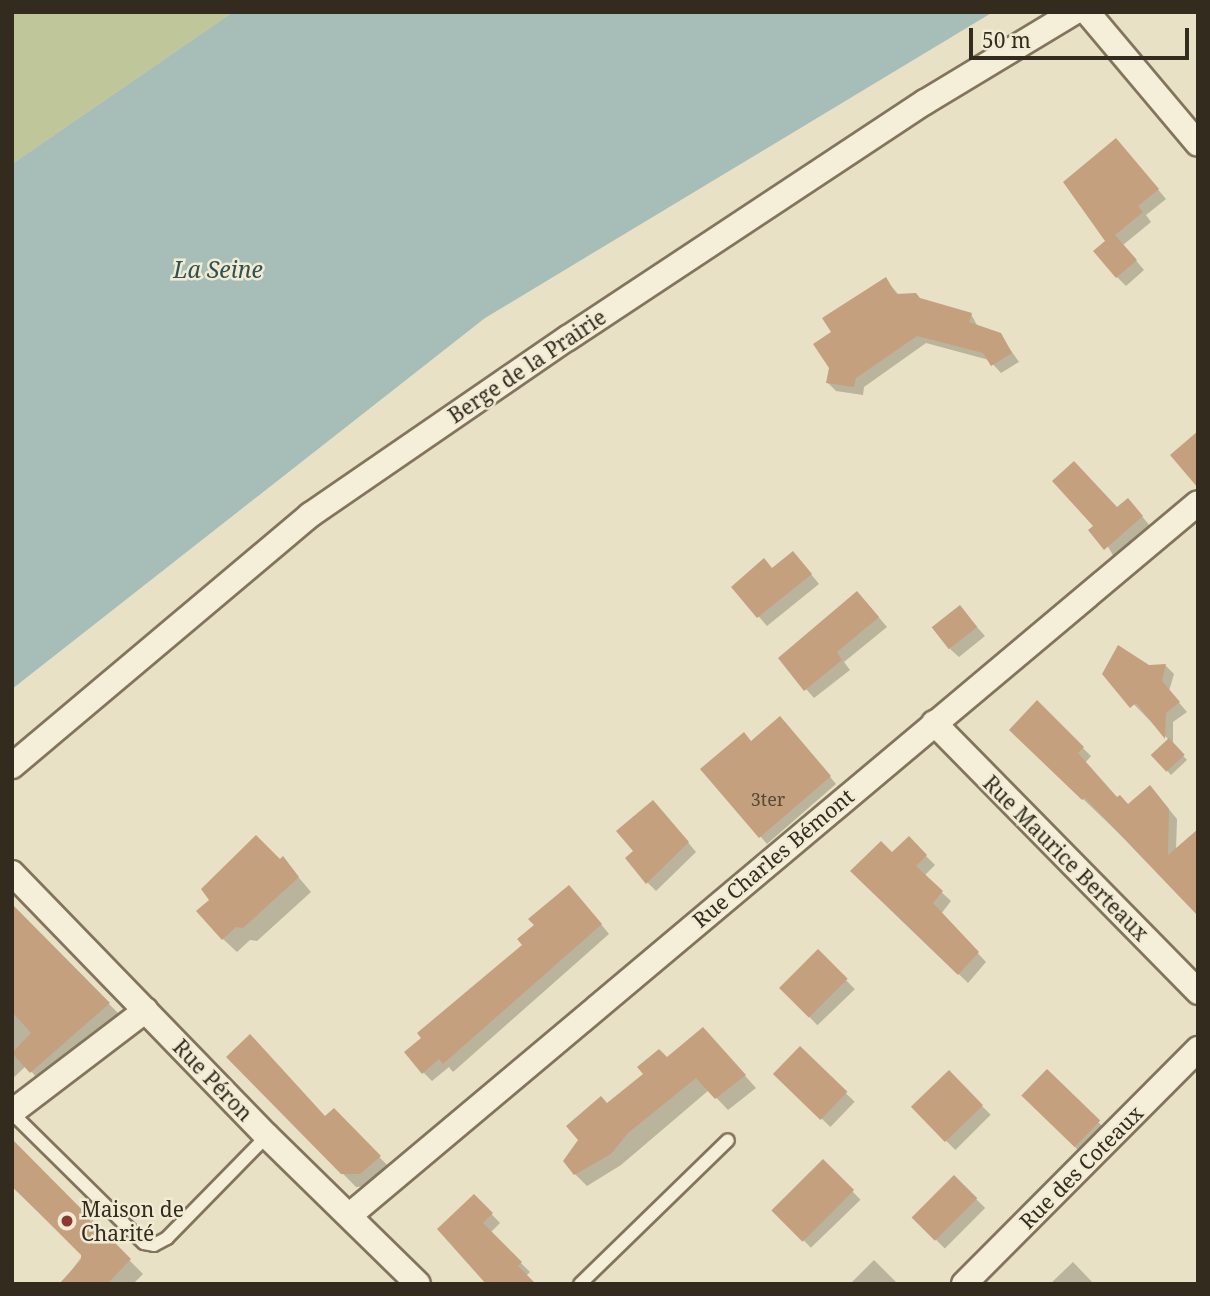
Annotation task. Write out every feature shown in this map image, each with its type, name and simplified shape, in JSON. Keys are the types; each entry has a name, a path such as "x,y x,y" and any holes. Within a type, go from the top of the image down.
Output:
{"street":[{"name":"Berge de la Prairie","path":"12,766 310,515 568,338 925,102 1074,12"},
{"path":"1087,12 1198,144"},
{"name":"Rue Charles Bémont","path":"350,1215 1198,503"},
{"name":"Rue Maurice Berteaux","path":"934,723 1198,992"},
{"name":"Rue Péron","path":"12,873 267,1136 418,1284"},
{"path":"12,1112 146,1010"},
{"name":"Rue des Coteaux","path":"964,1284 1198,1049"}],"lane":[{"path":"12,1112 144,1243 154,1245 167,1238 267,1136"},
{"path":"580,1284 728,1140"}],"green space":[{"path":"12,12 233,12 12,164"}],"water":[{"name":"La Seine","path":"233,12 993,12 485,318 12,689 12,164"}],"building":[{"path":"1116,138 1159,189 1138,206 1143,212 1115,235 1137,260 1116,278 1093,251 1105,241 1063,182"},
{"path":"886,277 896,294 916,293 920,298 972,313 969,322 1001,333 1012,353 991,366 983,353 917,336 856,378 854,387 826,383 829,368 813,344 831,332 822,318"},
{"path":"1198,431 1198,488 1170,455"},
{"path":"1074,461 1117,507 1128,498 1143,516 1104,550 1088,530 1093,526 1052,481"},
{"path":"793,551 812,574 757,618 731,587 764,558 772,568"},
{"path":"857,591 879,617 837,652 842,660 804,691 778,658"},
{"path":"960,605 977,627 949,649 932,627"},
{"path":"1118,645 1149,665 1166,664 1162,681 1180,702 1166,713 1165,739 1136,703 1130,708 1102,674"},
{"path":"1037,700 1084,747 1078,753 1117,797 1120,795 1128,804 1150,785 1169,809 1168,855 1198,829 1198,916 1085,798 1082,800 1009,730"},
{"path":"780,716 831,776 759,838 700,769 744,732 751,741"},
{"path":"1169,738 1185,755 1166,772 1151,755"},
{"path":"653,800 689,842 646,884 625,858 633,851 616,831"},
{"path":"256,835 280,859 283,856 299,877 243,928 236,927 222,940 196,911 209,900 201,889"},
{"path":"909,836 927,855 916,866 943,891 933,903 979,952 958,975 850,871 881,841 892,852"},
{"path":"569,885 602,924 443,1064 439,1059 422,1074 404,1052 421,1038 417,1033 522,945 517,939 534,925 528,919"},
{"path":"12,904 110,1003 30,1073 12,1053 31,1033 12,1012"},
{"path":"818,949 848,979 809,1018 779,988"},
{"path":"703,1027 746,1075 715,1099 696,1078 628,1133 611,1154 574,1175 563,1161 578,1140 566,1126 601,1096 607,1103 643,1074 637,1067 659,1049 667,1057"},
{"path":"250,1034 325,1116 334,1108 381,1156 360,1174 341,1174 226,1057"},
{"path":"800,1046 847,1092 820,1120 773,1074"},
{"path":"1047,1069 1100,1120 1075,1147 1021,1096"},
{"path":"949,1070 983,1105 945,1142 911,1107"},
{"name":"Maison de Charité","path":"12,1139 131,1259 107,1284 59,1284 81,1260 81,1255 12,1186"},
{"path":"823,1159 854,1190 802,1242 771,1211"},
{"path":"954,1175 977,1198 935,1241 912,1217"},
{"path":"474,1194 493,1213 483,1223 522,1262 518,1266 536,1284 486,1284 437,1229"}],"place":[{"name":"Maison de Charité","path":"67,1221"}]}
